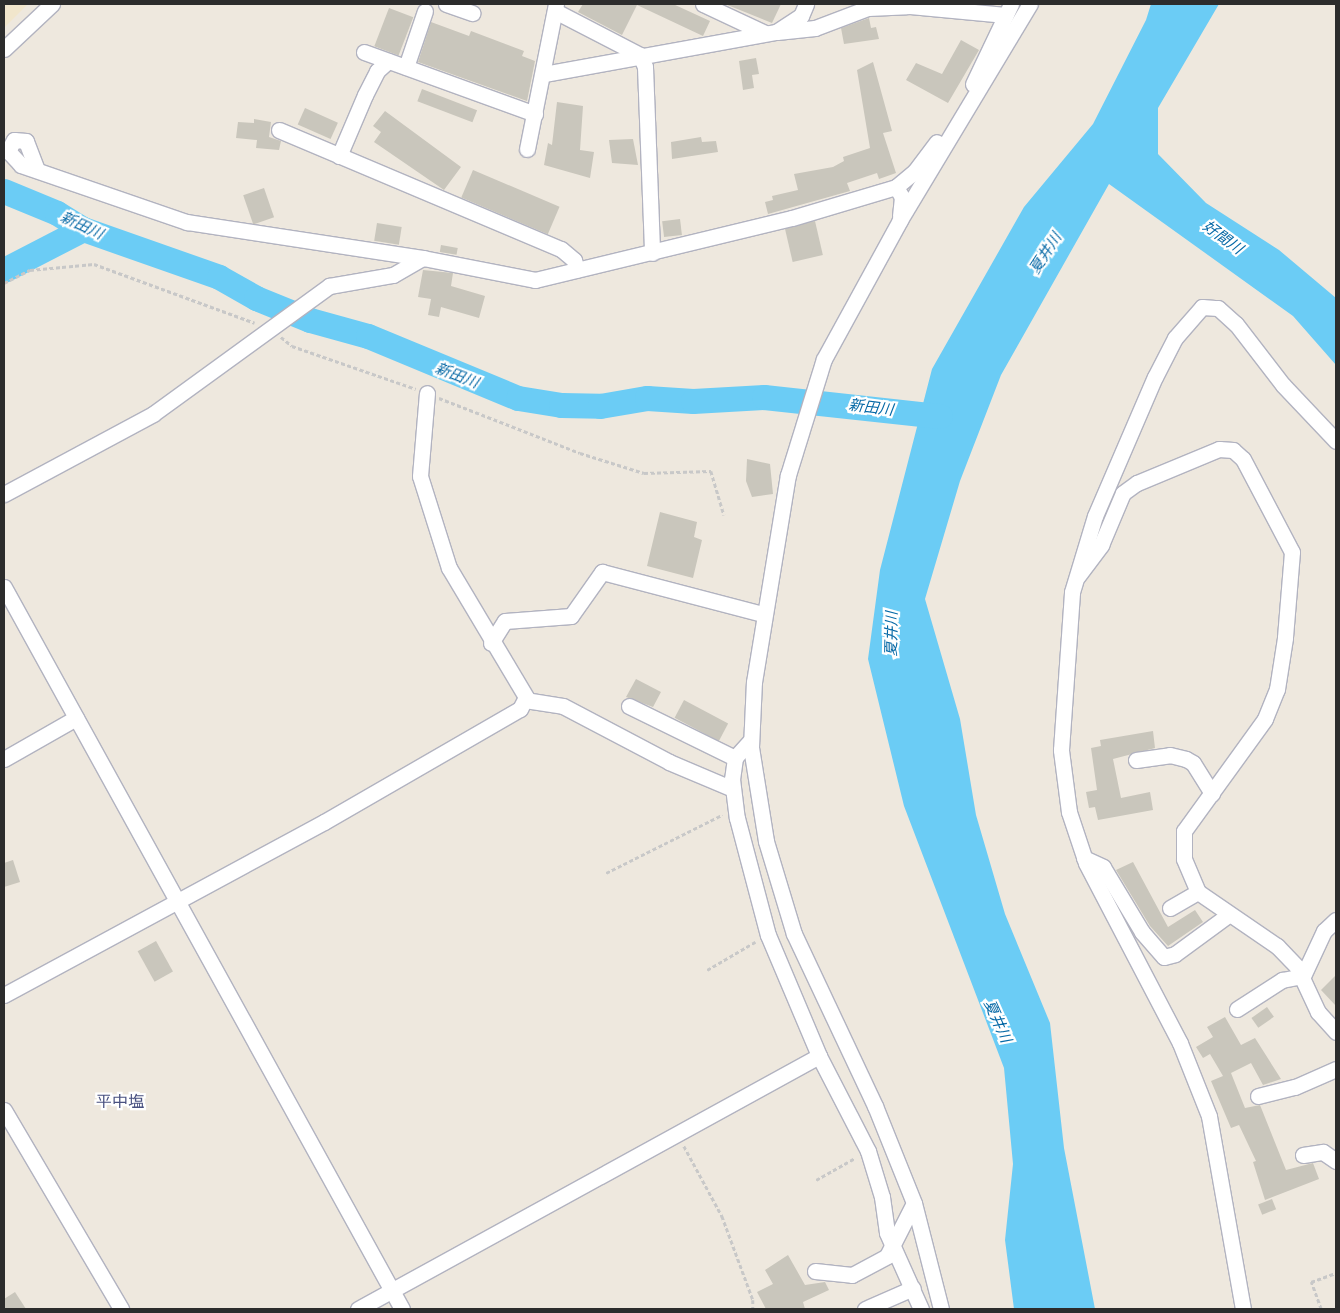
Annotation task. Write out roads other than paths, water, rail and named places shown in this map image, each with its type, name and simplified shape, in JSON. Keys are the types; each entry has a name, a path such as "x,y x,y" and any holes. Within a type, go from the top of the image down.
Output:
{"street":[{"path":"4,50 52,4"},
{"path":"446,4 472,13"},
{"path":"770,32 801,16 806,4"},
{"path":"941,1309 914,1203 875,1106 794,934 766,841 751,740 762,614 796,442 824,360 900,220 1030,4"},
{"path":"708,5 770,32"},
{"path":"37,170 187,222 233,232 423,258 535,280 652,253 896,187 915,171 933,148 966,95 1009,9 864,6 815,28 770,32 544,74"},
{"path":"527,149 544,74 555,7 640,55 645,67 652,253"},
{"path":"406,67 425,11"},
{"path":"364,52 535,114"},
{"path":"339,156 365,94 377,71 388,61"},
{"path":"279,130 561,249 574,260 577,270"},
{"path":"896,187 902,197 900,220"},
{"path":"4,494 153,414 329,286 393,275 423,258"},
{"path":"1243,1309 1209,1116 1180,1043 1084,858 1069,812 1061,750 1072,592 1095,516 1155,377 1175,338 1202,307 1218,308 1236,324 1283,385 1336,441"},
{"path":"427,393 420,476 449,568 525,700"},
{"path":"1077,577 1091,563 1123,493 1138,483 1219,449 1233,450 1242,459 1292,552 1286,638 1271,707 1249,746 1184,831 1184,859 1198,892 1228,915 1277,946 1303,976 1318,1012 1336,1032"},
{"path":"491,643 505,621 571,616 602,572 762,614"},
{"path":"4,587 402,1309"},
{"path":"525,700 563,706 669,762 733,789"},
{"path":"4,995 176,899 350,807 520,709 525,700"},
{"path":"629,706 735,758"},
{"path":"4,759 76,718"},
{"path":"751,740 735,758 733,789 735,805 768,935 819,1056 868,1151 893,1250 913,1288 921,1309"},
{"path":"1136,760 1170,755 1186,759 1193,763 1212,794"},
{"path":"1084,858 1103,867 1142,932 1164,957 1175,954 1228,915"},
{"path":"1170,908 1198,892"},
{"path":"1303,976 1324,931 1336,920"},
{"path":"1237,1009 1282,980 1303,976"},
{"path":"358,1309 676,1132 819,1056"},
{"path":"1258,1096 1294,1087 1336,1069"},
{"path":"4,1110 121,1309"},
{"path":"1303,1155 1323,1152 1336,1161"},
{"path":"815,1271 852,1275 893,1250 914,1203"},
{"path":"865,1309 913,1288"}],"water":[{"path":"1151,4 1219,4 1158,108 1158,154 1206,203 1279,250 1336,298 1336,365 1293,316 1109,184 1001,375 960,481 925,599 960,719 976,815 1005,914 1050,1023 1064,1148 1095,1309 1014,1309 1005,1240 1013,1164 1004,1068 904,806 868,659 880,570 932,369 1024,207 1093,124 1146,20"}],"waterway":[{"name":"新田川","path":"4,191 57,213 83,229 219,277 256,298 310,320 368,336 518,398 561,405 600,406 647,398 693,401 764,397 940,416"},
{"path":"4,270 83,229"}],"district":[{"name":"平中塩","path":"120,1101"}],"water label":[{"name":"好間川","path":"1223,237"},
{"name":"夏井川","path":"1045,253"},
{"name":"夏井川","path":"891,634"},
{"name":"夏井川","path":"998,1021"}]}
